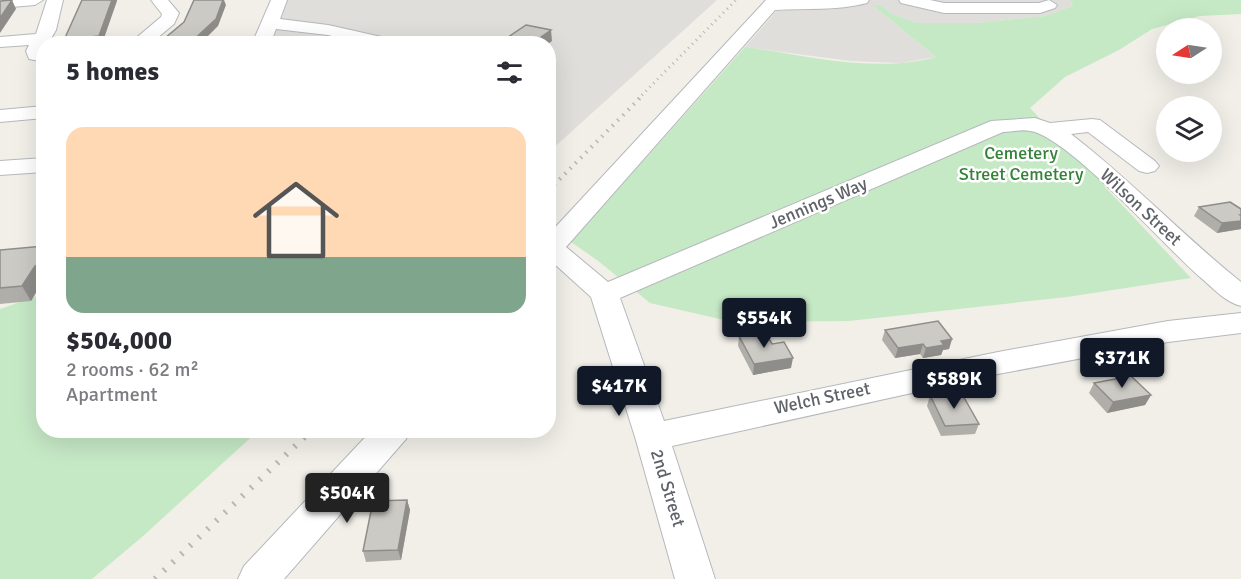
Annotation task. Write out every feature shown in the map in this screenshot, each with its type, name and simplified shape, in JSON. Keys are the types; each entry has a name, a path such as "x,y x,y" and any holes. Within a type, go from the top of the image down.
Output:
{"street":[{"path":"0,3 35,0"},
{"path":"46,36 54,0"},
{"path":"148,36 168,20 171,13 159,0"},
{"path":"264,36 279,0"},
{"path":"556,242 773,2 830,1 840,4 861,0"},
{"path":"907,0 944,8 1040,8 1049,5"},
{"path":"269,23 297,35 328,30 354,36"},
{"path":"0,42 36,47"},
{"path":"0,116 36,113"},
{"name":"Jennings Way","path":"604,294 999,126 1092,125 1147,166"},
{"name":"Wilson Street","path":"1042,127 1062,138 1102,170 1198,261 1241,297"},
{"path":"0,168 36,166"},
{"name":"2nd Street","path":"556,253 573,264 604,294 652,437 695,579"},
{"name":"Welch Street","path":"652,437 838,394 958,370 1113,342 1241,323"},
{"path":"258,579 387,438"}],"shaded area":[{"path":"284,0 717,0 556,146 556,36 270,36"},
{"path":"786,0 1070,0 1073,6 1045,16 978,23 917,23 892,14 882,6 873,6 936,57 901,63 850,61 745,47"}],"green space":[{"name":"Cemetery Street Cemetery","path":"1070,0 1241,0 1241,14 1156,18 1156,28 1119,50 1065,77 1030,108 1085,166 1107,185 1104,186 1191,278 1067,297 849,321 733,322 650,303 571,242 745,47 840,61 889,64 913,62 936,57 872,5 882,6 892,14 917,23 978,23 1045,16 1073,6"},
{"path":"36,296 36,438 250,438 142,537 92,579 0,579 0,309"}],"building":[{"path":"12,0 0,18 0,1"},
{"path":"82,0 112,0 99,36 66,36"},
{"path":"194,0 223,0 216,19 198,36 167,36 184,22"},
{"path":"526,25 551,30 542,36 510,36"},
{"path":"1230,202 1241,209 1241,221 1222,223 1199,207"},
{"path":"36,247 36,266 22,286 0,288 0,250"},
{"path":"938,321 952,339 941,341 944,345 926,348 923,344 898,348 885,330"},
{"path":"765,332 772,344 784,342 793,358 754,364 739,336"},
{"path":"1131,376 1151,395 1113,402 1094,383"},
{"path":"962,394 979,424 945,426 930,395"},
{"path":"407,500 398,550 363,551 373,501"}],"railway":[{"path":"638,99 736,0"},
{"path":"556,183 640,98"},
{"path":"155,579 304,438"}]}
